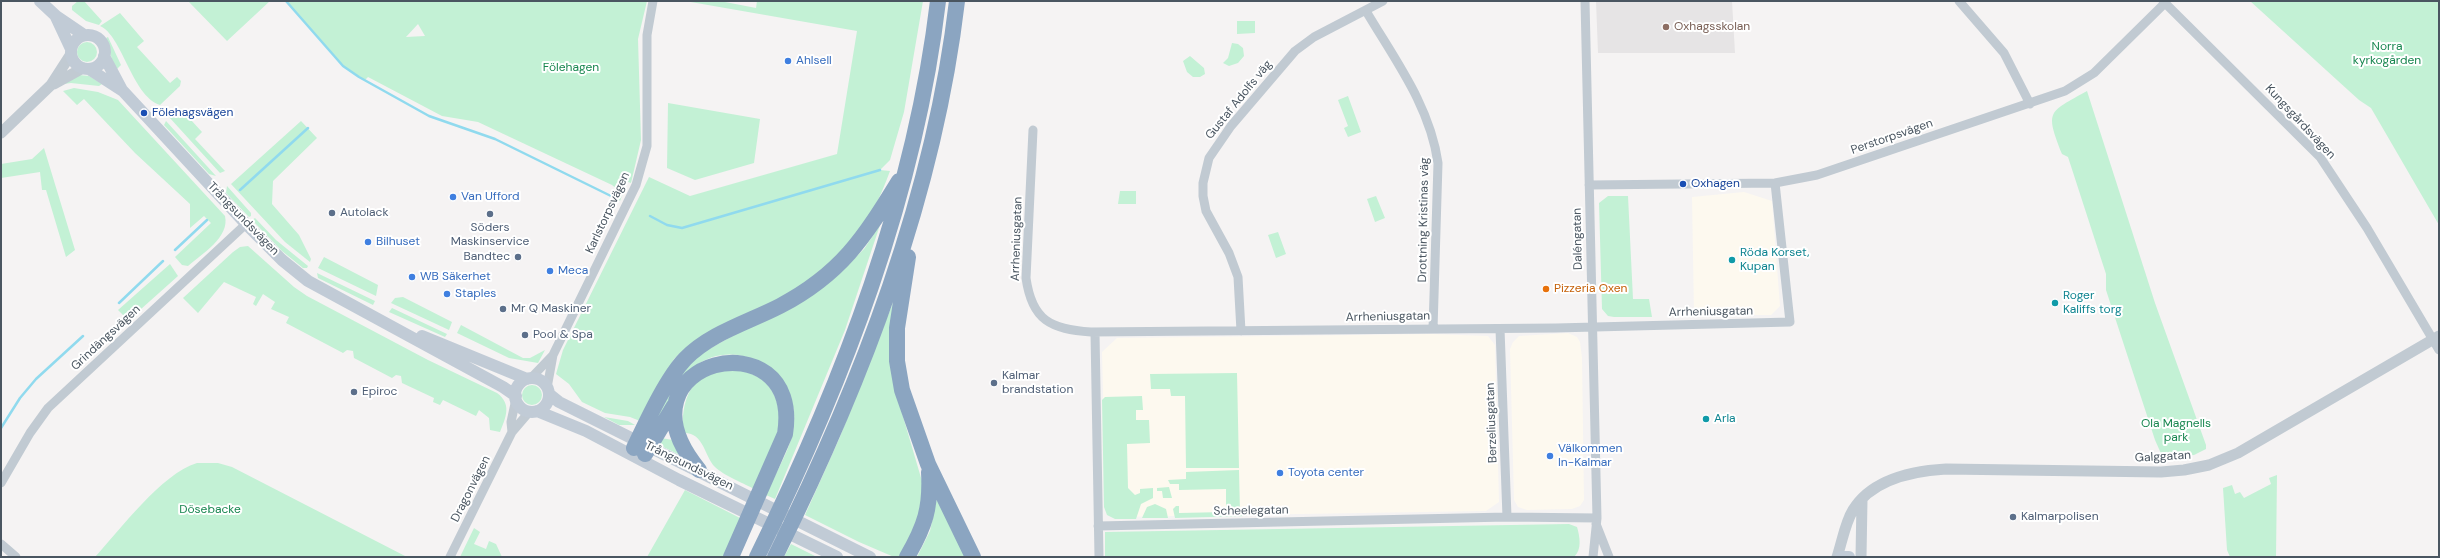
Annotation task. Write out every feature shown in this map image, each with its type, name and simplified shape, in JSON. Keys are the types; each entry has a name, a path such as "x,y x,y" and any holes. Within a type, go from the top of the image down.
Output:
{"highway":[{"path":"757,557 824,410 882,252 910,162 924,98 938,1"},
{"path":"957,1 944,94 915,213 897,328 896,346 906,408 928,464 960,536 973,557"},
{"path":"641,447 675,371 685,359 697,348 721,334 801,294 831,272 861,242 910,162"},
{"path":"775,557 840,414 890,286 915,213"},
{"path":"641,447 674,405 686,384 697,374 709,367 727,362 746,363 764,372 777,386 782,396 787,416 784,440 731,557"},
{"path":"674,405 677,436 685,451 699,470"},
{"path":"907,557 921,534 927,517 930,496 928,464"}],"main road":[{"path":"40,1 56,16 84,35"},
{"path":"56,16 74,62 86,69 98,66 104,56 105,50 100,40 90,35 84,35 75,40 71,52"},
{"name":"Trångsundsvägen","path":"104,56 123,91 246,224 282,260 308,280 384,321 516,398"},
{"name":"Trångsundsvägen","path":"86,69 123,91"},
{"name":"Trångsundsvägen","path":"384,321 529,378"},
{"path":"529,378 540,380 548,391 544,406 534,411 521,408 516,398 520,384 529,378"},
{"name":"Trångsundsvägen","path":"548,391 559,402 641,447 712,494"},
{"name":"Trångsundsvägen","path":"534,411 586,431 641,447 699,470 870,557"},
{"name":"Trångsundsvägen","path":"586,431 679,480 712,494 837,557"},
{"path":"1841,557 1849,557"}],"street":[{"name":"Karlstorpsvägen","path":"548,391 553,355 636,185 647,146 647,35 653,1"},
{"name":"Gustaf Adolfs väg","path":"1241,331 1238,277 1229,253 1206,211 1203,196 1203,183 1209,158 1231,126 1295,51 1314,37 1383,1"},
{"name":"Daléngatan","path":"1585,1 1597,521 1593,557"},
{"path":"1959,1 2004,53 2030,104"},
{"name":"Perstorpsvägen","path":"1589,185 1775,183 1817,175 2065,91 2094,73 2164,2"},
{"name":"Kungsgårdsvägen","path":"2164,2 2320,157 2436,337 2439,350"},
{"name":"Drottning Kristinas väg","path":"1366,11 1424,110 1435,138 1438,163 1433,329"},
{"path":"1,133 51,85 71,52"},
{"path":"51,85 86,69"},
{"name":"Arrheniusgatan","path":"1033,130 1026,278 1028,291 1033,306 1048,324 1069,330 1095,332 1500,329 1790,322 1775,183"},
{"name":"Grindängsvägen","path":"1,483 30,432 48,408 246,224"},
{"name":"Berzeliusgatan","path":"1500,329 1507,517"},
{"path":"1095,332 1099,557"},
{"name":"Galggatan","path":"1837,557 1849,518 1854,509 1878,485 1930,470 2161,472 2208,465 2267,437 2436,337"},
{"name":"Karlstorpsvägen","path":"529,378 553,355"},
{"name":"Dragonvägen","path":"512,432 511,422 516,398"},
{"name":"Dragonvägen","path":"450,557 512,432 534,411"},
{"path":"1861,557 1862,500"},
{"name":"Scheelegatan","path":"1098,526 1507,517 1597,521"},
{"name":"Daléngatan","path":"1597,521 1609,557"},
{"path":"1,544 16,557"}],"shaded area":[{"name":"Oxhagsskolan","path":"1596,1 1732,1 1735,53 1598,53"},
{"path":"1744,192 1772,201 1780,306 1771,315 1694,315 1692,197"},
{"path":"1568,333 1577,337 1580,342 1582,358 1584,500 1580,506 1572,509 1527,510 1518,507 1514,500 1510,349 1513,342 1519,336"},
{"path":"1432,334 1488,336 1495,345 1499,502 1486,511 1113,517 1106,510 1102,352 1117,338"}],"green space":[{"path":"78,1 84,1 102,21 99,25 86,21 72,10 72,6"},
{"path":"188,1 270,1 227,41"},
{"name":"Fölehagen","path":"286,1 647,1 638,39 641,140 631,183 623,180 624,190 620,201 615,198 618,190 612,185 478,122 442,116 368,77 365,80 343,66","holes":["418,24 425,36 406,37"]},
{"path":"685,1 720,1 756,8 757,1 923,1 904,112 890,160 880,170 890,171 877,202 861,231 831,264 812,278 772,304 687,347 674,359 640,421 630,417 605,413 582,402 569,384 556,374 563,350 649,177 690,196 837,154 857,31"},
{"name":"Norra kyrkogården","path":"2250,1 2439,1 2439,225 2371,108 2359,100"},
{"path":"120,13 144,41 137,47 170,83 177,77 181,81 180,86 160,105 150,99 142,90 115,41 108,32 100,26"},
{"path":"1237,21 1255,21 1255,33 1237,34"},
{"path":"108,37 121,65 116,70 106,38"},
{"path":"87,42 94,45 97,52 94,59 87,62 80,59 77,52 80,45"},
{"path":"1232,43 1238,44 1243,48 1244,56 1238,63 1229,66 1223,63 1228,58"},
{"path":"1190,56 1204,68 1205,74 1200,77 1193,77 1187,72 1183,61"},
{"path":"79,75 89,76 102,84 99,86 71,83 64,84"},
{"path":"74,88 98,92 118,100 225,216 225,224 219,238 188,266 182,265 175,257 211,223 204,216 190,228 190,204 135,153 84,99 77,105 63,91"},
{"name":"Ola Magnells park","path":"2087,91 2155,303 2206,445 2206,449 2194,455 2163,458 2155,440 2106,290 2106,274 2068,157 2062,154 2053,129 2052,121 2057,109"},
{"path":"1348,96 1361,132 1348,137 1344,128 1348,126 1338,100"},
{"path":"668,103 760,119 754,163 695,180 667,168"},
{"path":"180,108 202,132 195,139 225,171 220,173 169,117"},
{"path":"166,121 216,176 209,174 164,125"},
{"path":"301,121 317,138 273,181 272,204 299,235 311,259 310,262 285,242 231,184"},
{"path":"44,148 75,250 66,257 46,190 42,190 40,172 1,178 1,164 32,159"},
{"path":"227,186 251,213 251,216 249,217 226,193"},
{"path":"1120,191 1136,191 1136,204 1118,204"},
{"path":"1376,196 1385,218 1375,222 1367,199"},
{"path":"1608,196 1628,196 1633,299 1649,299 1652,317 1614,317 1608,316 1602,309 1599,203"},
{"path":"255,218 276,240 308,266 307,268 303,268 282,251 252,220"},
{"path":"880,225 845,330 775,499 766,495 783,460 793,433 793,406 787,389 776,375 762,364 747,357 729,354 712,357 695,366 682,379 655,429 651,428 679,376 700,354 830,282 864,249"},
{"path":"1278,232 1286,254 1276,258 1268,235"},
{"path":"248,246 294,287 307,296 428,360 497,393 502,397 506,406 506,416 500,432 490,430 489,418 479,410 476,416 443,400 440,405 433,402 434,398 402,383 401,376 396,375 392,378 354,358 353,351 347,350 343,353 286,323 289,317 271,309 275,302 263,294 256,306 253,304 256,297 224,282 198,313 183,298 233,252 240,247"},
{"path":"324,257 378,285 376,296 318,268"},
{"path":"170,264 178,276 131,318 126,318 118,310"},
{"path":"317,273 375,301 373,305 318,278"},
{"path":"896,295 902,413 924,488 924,506 900,557 894,557 859,542 805,515 839,439"},
{"path":"403,297 452,322 449,330 391,303 395,298"},
{"path":"392,308 447,334 445,337 389,312"},
{"path":"461,325 523,358 530,358 545,350 538,363 509,358 457,333"},
{"path":"738,368 757,376 766,383 774,395 778,408 779,422 777,436 773,450 756,490 715,467 699,440 689,433 682,433 684,406 690,390 695,384 711,373"},
{"path":"1237,373 1239,468 1186,468 1185,396 1171,396 1170,389 1151,389 1150,374"},
{"path":"532,385 539,388 542,395 539,402 532,405 525,402 522,395 525,388"},
{"path":"1142,396 1143,410 1136,410 1136,420 1149,420 1150,443 1127,444 1128,488 1135,495 1140,493 1140,489 1153,488 1153,498 1141,504 1136,519 1115,519 1107,515 1104,507 1102,400 1105,397"},
{"path":"604,417 628,421 635,425 619,425"},
{"path":"661,438 673,440 682,456 659,445"},
{"name":"Dösebacke","path":"197,463 218,463 232,467 407,557 95,557 156,490 183,469"},
{"path":"1239,470 1240,512 1247,512 1247,516 1175,518 1173,509 1176,506 1179,506 1179,513 1226,512 1226,489 1179,490 1179,484 1170,484 1168,480 1186,479 1186,472"},
{"path":"2277,475 2276,557 2230,557 2227,550 2223,488 2232,485 2235,494 2240,492 2244,498 2271,484 2269,478"},
{"path":"1169,487 1172,498 1163,498 1162,491 1157,491 1157,488"},
{"path":"685,490 742,519 725,557 647,557"},
{"path":"937,497 966,557 917,557 930,531"},
{"path":"1155,504 1166,509 1168,518 1142,518 1147,507"},
{"path":"1569,524 1577,527 1579,535 1580,543 1577,554 1574,557 1105,557 1105,532"},
{"path":"474,528 480,532 474,544 486,549 489,541 496,544 502,557 460,557"},
{"path":"791,544 817,557 784,557"}],"waterway":[{"path":"286,1 343,66 359,77 429,116 495,139 615,198"},
{"path":"240,190 308,128"},
{"path":"650,216 667,225 682,228 880,170"},
{"path":"175,250 207,220"},
{"path":"119,303 163,261"},
{"path":"1,428 20,398 36,379 83,336"}],"place":[{"name":"Oxhagsskolan","path":"1666,27"},
{"name":"Ahlsell","path":"788,61"},
{"name":"Fölehagsvägen","path":"144,113"},
{"name":"Oxhagen","path":"1683,184"},
{"name":"Van Ufford","path":"453,197"},
{"name":"Autolack","path":"332,213"},
{"name":"Söders Maskinservice","path":"490,214"},
{"name":"Bilhuset","path":"368,242"},
{"name":"Bandtec","path":"518,257"},
{"name":"Röda Korset, Kupan","path":"1732,260"},
{"name":"Meca","path":"550,271"},
{"name":"WB Säkerhet","path":"412,277"},
{"name":"Pizzeria Oxen","path":"1546,289"},
{"name":"Staples","path":"447,294"},
{"name":"Roger Kaliffs torg","path":"2055,303"},
{"name":"Mr Q Maskiner","path":"503,309"},
{"name":"Pool & Spa","path":"525,335"},
{"name":"Kalmar brandstation","path":"994,383"},
{"name":"Epiroc","path":"354,392"},
{"name":"Arla","path":"1706,419"},
{"name":"Välkommen In-Kalmar","path":"1550,456"},
{"name":"Toyota center","path":"1280,473"},
{"name":"Kalmarpolisen","path":"2013,517"}]}
